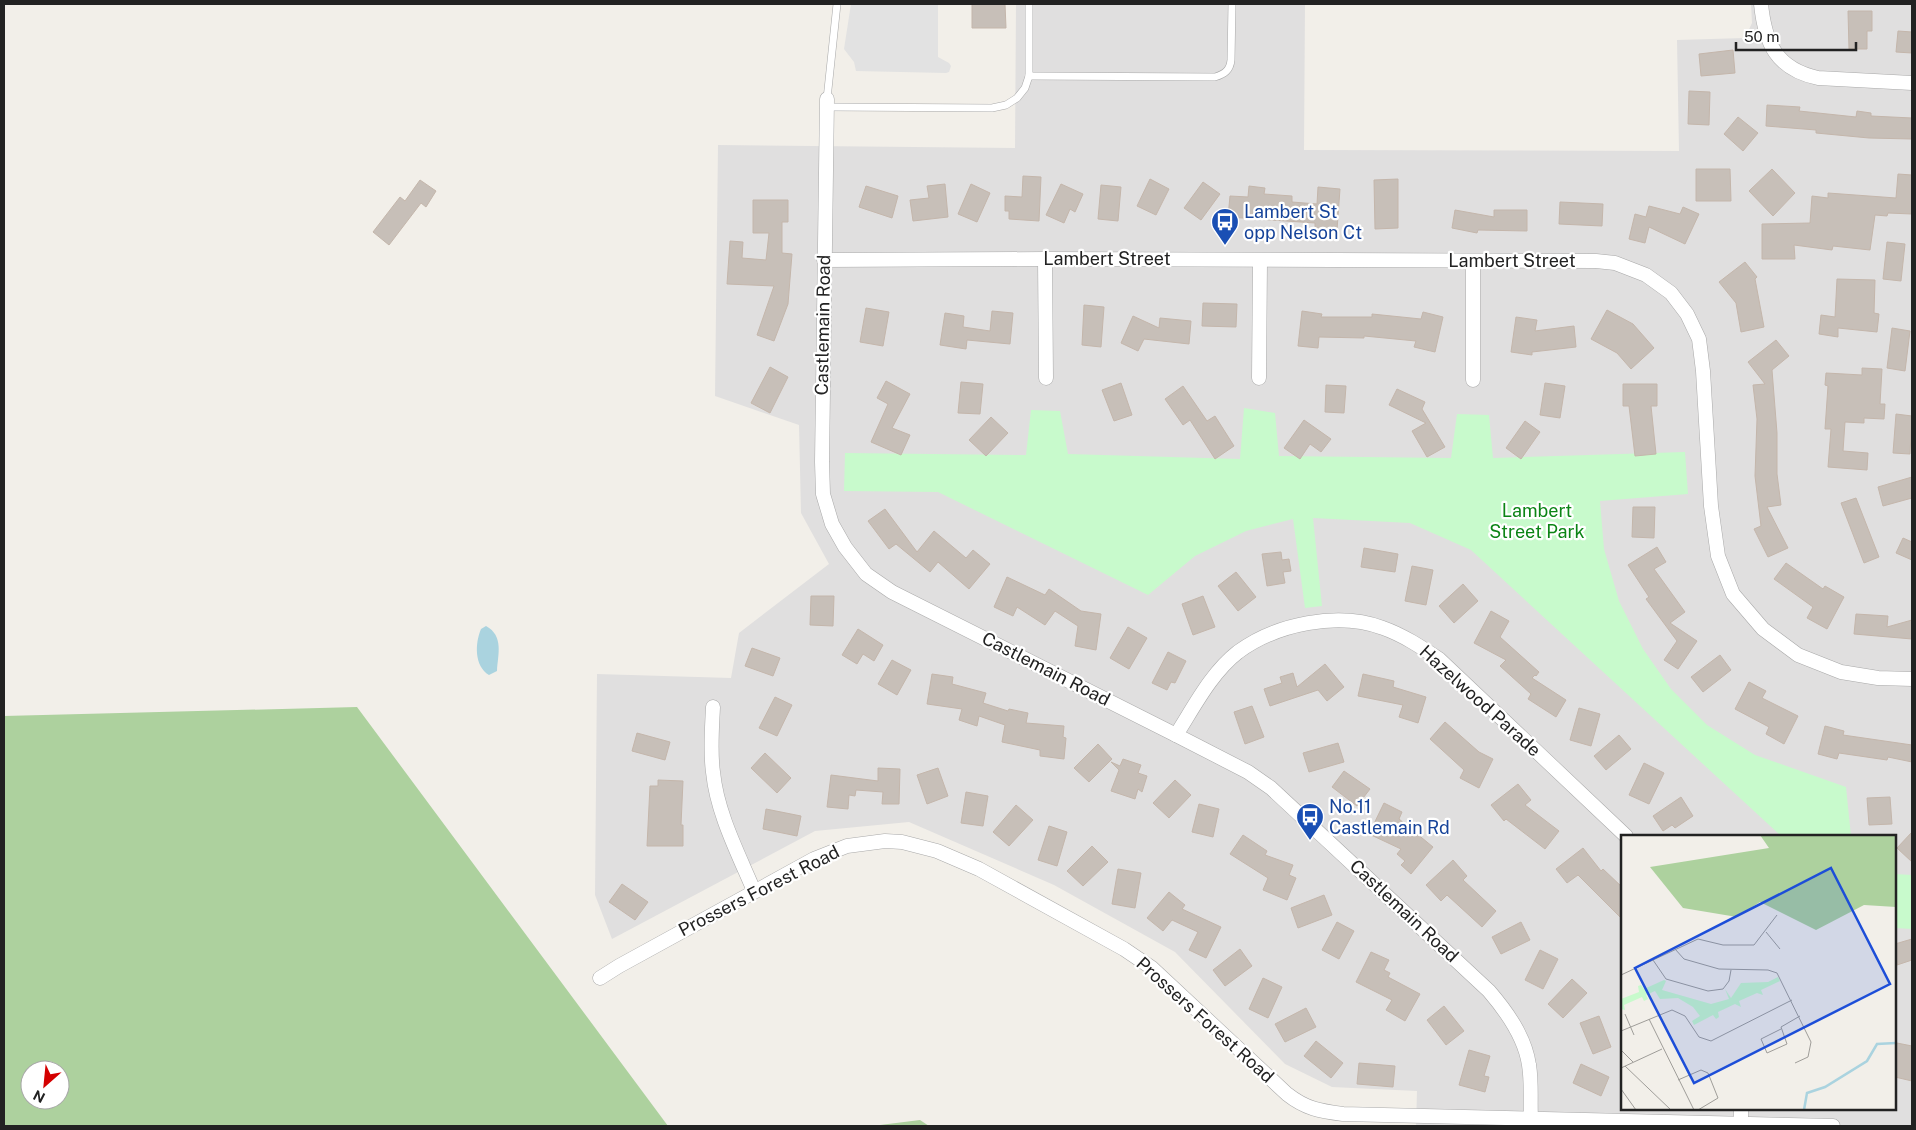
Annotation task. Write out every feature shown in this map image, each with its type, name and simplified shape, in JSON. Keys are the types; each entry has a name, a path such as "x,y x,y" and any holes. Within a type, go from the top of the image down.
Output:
{"street":[{"path":"1761,4 1763,25 1770,45 1783,62 1792,69 1807,76 1818,78 1912,83"},
{"name":"Castlemain Road","path":"828,103 824,260 823,494 832,524 845,547 866,574 892,592 1248,772 1271,788 1489,991 1513,1022 1529,1062 1530,1119"},
{"path":"1045,259 1046,378"},
{"name":"Lambert Street","path":"824,260 1596,261 1615,263 1646,275 1671,293 1687,314 1699,339 1703,371 1711,506 1718,556 1733,594 1763,629 1798,655 1841,672 1878,678 1912,678"},
{"path":"1259,378 1260,261"},
{"path":"1473,262 1473,380"},
{"name":"Hazelwood Parade","path":"1176,735 1217,674 1237,653 1261,638 1313,621 1348,621 1382,627 1414,642 1439,660 1625,835"},
{"path":"713,707 712,762 718,801 754,891"},
{"name":"Prossers Forest Road","path":"600,978 814,859 847,846 885,841 902,842 959,859 1007,883 1139,958 1166,980 1287,1094 1306,1107 1315,1110 1343,1114 1833,1126"},
{"path":"1741,1110 1741,1123"}],"lane":[{"path":"837,4 828,103 992,108 1006,105 1017,98 1025,88 1029,76 1029,4"},
{"path":"1029,76 1215,77 1221,75 1230,67 1232,60 1232,4"}],"shaded area":[{"path":"851,4 938,4 938,57 949,63 951,66 949,72 856,71 854,62 844,49"},
{"path":"1016,4 1305,4 1304,150 1679,151 1677,40 1745,38 1752,23 1751,4 1912,4 1912,1126 1416,1126 1417,1091 1332,1087 1285,1064 1175,952 1054,885 909,822 815,831 612,939 595,895 597,674 731,678 739,633 829,564 801,513 799,425 715,396 718,145 1015,148"}],"green space":[{"name":"Lambert Street Park","path":"1244,408 1275,413 1279,456 1451,458 1457,414 1489,415 1493,458 1685,452 1688,494 1600,501 1604,549 1619,601 1643,649 1671,689 1707,725 1755,755 1846,787 1851,835 1780,835 1471,550 1410,523 1313,518 1322,606 1305,608 1293,519 1246,531 1195,556 1148,595 938,492 844,491 845,453 1026,455 1031,410 1060,411 1068,454 1240,459"},
{"path":"357,707 668,1126 4,1126 4,716"},
{"path":"1896,874 1912,875 1912,929 1896,928"},
{"path":"920,1120 929,1126 872,1126"}],"water":[{"path":"486,626 492,630 499,646 497,671 489,675 481,666 477,654 479,635 481,629"}],"building":[{"path":"972,4 1005,4 1006,28 972,28"},
{"path":"1848,11 1872,11 1872,31 1867,31 1867,49 1849,49"},
{"path":"1898,31 1912,32 1912,53 1896,52"},
{"path":"1733,50 1735,73 1701,76 1699,54"},
{"path":"1689,91 1710,92 1709,125 1688,124"},
{"path":"1767,105 1800,107 1799,111 1856,117 1857,111 1871,113 1871,116 1912,118 1912,139 1869,138 1816,133 1816,130 1766,126"},
{"path":"1738,117 1758,133 1743,151 1724,134"},
{"path":"1696,169 1730,169 1731,201 1696,201"},
{"path":"1772,169 1795,193 1773,216 1749,191"},
{"path":"1898,174 1912,175 1912,214 1888,213 1887,216 1875,215 1870,250 1833,246 1832,250 1794,245 1795,259 1762,259 1762,224 1810,223 1812,196 1828,198 1828,193 1896,198"},
{"path":"1023,176 1041,177 1039,221 1009,219 1009,211 1005,211 1005,196 1022,197"},
{"path":"1150,179 1169,189 1156,215 1137,206"},
{"path":"1398,179 1398,228 1375,229 1374,180"},
{"path":"420,180 436,191 426,207 421,203 389,245 373,232 400,197 405,201"},
{"path":"1203,182 1220,194 1201,220 1184,208"},
{"path":"945,184 948,217 913,221 910,200 929,198 927,186"},
{"path":"971,184 990,193 977,222 958,214"},
{"path":"1061,184 1083,194 1075,212 1070,209 1064,223 1046,215"},
{"path":"1101,185 1121,187 1118,221 1098,219"},
{"path":"866,186 898,196 892,218 859,207"},
{"path":"1249,186 1265,188 1264,194 1292,196 1292,202 1317,204 1318,187 1340,189 1337,230 1315,228 1315,223 1228,217 1230,196 1248,197"},
{"path":"753,200 788,200 788,222 782,222 782,253 792,254 788,304 774,341 757,335 774,286 727,284 730,241 743,242 742,258 766,260 769,233 753,233"},
{"path":"1560,202 1603,204 1602,226 1559,224"},
{"path":"1649,206 1680,214 1683,207 1699,214 1685,244 1649,227 1645,243 1629,239 1635,214 1646,217"},
{"path":"1455,210 1494,217 1494,210 1527,210 1527,231 1478,230 1477,233 1452,228"},
{"path":"1887,242 1905,244 1901,281 1883,279"},
{"path":"1745,262 1757,277 1755,279 1764,327 1741,332 1736,303 1719,282"},
{"path":"1837,279 1875,280 1874,313 1879,314 1877,332 1838,328 1838,337 1819,334 1821,315 1835,317"},
{"path":"1203,303 1237,304 1236,327 1202,326"},
{"path":"1084,305 1104,307 1101,347 1082,345"},
{"path":"866,308 889,312 883,346 860,342"},
{"path":"1607,310 1633,324 1654,348 1631,369 1617,353 1591,339"},
{"path":"992,311 1013,313 1010,344 967,340 966,349 940,345 945,313 964,316 963,327 990,331"},
{"path":"1302,311 1322,314 1321,317 1372,317 1372,314 1421,319 1423,312 1443,317 1435,352 1414,347 1416,341 1364,336 1364,338 1319,337 1318,348 1298,346"},
{"path":"1133,316 1159,328 1160,318 1191,321 1189,344 1144,339 1138,351 1121,343"},
{"path":"1516,317 1537,320 1535,331 1574,326 1576,347 1532,352 1532,355 1511,352"},
{"path":"1892,328 1910,331 1905,371 1887,368"},
{"path":"1776,340 1789,356 1772,370 1777,433 1777,474 1781,505 1767,507 1788,548 1768,557 1754,529 1761,526 1755,476 1757,419 1753,385 1765,384 1748,362"},
{"path":"770,367 788,377 770,413 751,403"},
{"path":"1862,368 1882,369 1880,404 1885,404 1884,419 1864,418 1864,423 1845,422 1843,451 1868,453 1867,470 1828,467 1831,429 1825,429 1828,386 1825,385 1826,373 1862,375"},
{"path":"886,381 910,394 892,428 910,435 901,455 871,442 888,404 877,398"},
{"path":"961,382 983,384 980,414 958,413"},
{"path":"1121,383 1132,415 1114,421 1102,390"},
{"path":"1545,383 1565,386 1560,418 1540,415"},
{"path":"1623,384 1657,384 1657,406 1651,406 1656,454 1635,456 1629,406 1623,406"},
{"path":"1326,385 1346,386 1344,413 1325,412"},
{"path":"1183,386 1207,421 1215,416 1234,446 1215,459 1190,420 1183,425 1165,399"},
{"path":"1397,389 1425,402 1422,409 1445,447 1427,457 1412,431 1426,423 1389,405"},
{"path":"1896,414 1912,416 1910,454 1893,453"},
{"path":"991,417 1008,433 986,456 969,440"},
{"path":"1304,420 1331,439 1321,452 1310,444 1300,459 1284,448"},
{"path":"1525,421 1540,432 1521,459 1506,448"},
{"path":"1912,477 1912,498 1883,506 1878,487"},
{"path":"1856,498 1879,557 1864,563 1841,503"},
{"path":"1633,507 1655,507 1654,538 1632,537"},
{"path":"885,509 917,552 934,531 966,558 973,550 990,564 969,589 938,562 930,572 896,544 889,549 868,521"},
{"path":"1903,538 1912,542 1912,560 1896,553"},
{"path":"1657,547 1666,562 1654,569 1685,612 1670,623 1697,641 1678,669 1664,660 1677,641 1646,599 1649,597 1628,565"},
{"path":"1364,548 1398,554 1395,572 1361,567"},
{"path":"1281,552 1282,560 1289,559 1291,571 1283,572 1285,583 1267,586 1262,554"},
{"path":"1786,563 1823,589 1825,586 1844,597 1827,629 1807,618 1813,607 1774,579"},
{"path":"1412,566 1433,570 1426,605 1405,601"},
{"path":"1236,572 1256,597 1238,611 1218,586"},
{"path":"1007,577 1045,595 1049,589 1081,611 1101,614 1096,650 1075,646 1078,626 1055,611 1045,625 1017,607 1013,616 994,607"},
{"path":"1463,584 1478,601 1454,623 1439,606"},
{"path":"811,596 834,596 833,626 810,625"},
{"path":"1203,596 1215,627 1193,635 1182,604"},
{"path":"1491,611 1509,621 1500,637 1539,672 1532,678 1566,700 1556,717 1528,699 1531,694 1500,666 1506,660 1474,643"},
{"path":"1856,614 1888,616 1887,627 1912,620 1912,639 1854,634"},
{"path":"1128,627 1147,638 1129,669 1110,658"},
{"path":"858,629 883,645 874,661 863,654 857,664 842,655"},
{"path":"752,648 780,658 773,676 745,666"},
{"path":"1168,652 1186,661 1175,683 1171,682 1167,690 1152,683"},
{"path":"1720,655 1731,670 1703,692 1691,677"},
{"path":"892,660 911,670 897,695 878,684"},
{"path":"1325,664 1344,687 1327,701 1318,690 1270,706 1264,689 1282,683 1280,677 1293,673 1297,687"},
{"path":"932,674 953,677 952,684 986,693 983,703 1008,711 1009,709 1028,713 1026,723 1064,726 1063,737 1066,738 1064,759 1040,756 1040,750 1002,742 1005,725 979,716 977,726 959,720 962,709 927,704"},
{"path":"1363,674 1394,681 1393,687 1426,697 1418,723 1399,717 1403,705 1358,696"},
{"path":"1749,682 1766,691 1762,698 1798,716 1784,744 1766,734 1769,727 1735,709"},
{"path":"775,697 792,705 777,736 759,728"},
{"path":"1252,706 1264,737 1245,744 1234,712"},
{"path":"1579,708 1600,714 1591,746 1570,740"},
{"path":"1445,722 1479,752 1493,759 1479,788 1460,778 1464,770 1430,739"},
{"path":"1825,726 1844,731 1843,735 1912,745 1912,762 1888,757 1887,760 1839,753 1837,759 1818,754"},
{"path":"637,733 670,742 665,760 632,751"},
{"path":"1619,735 1631,749 1606,770 1594,756"},
{"path":"1338,743 1344,762 1309,772 1303,753"},
{"path":"1098,744 1112,759 1089,782 1074,768"},
{"path":"765,753 791,778 777,793 751,768"},
{"path":"1123,759 1141,765 1138,773 1147,776 1142,792 1138,789 1135,799 1111,791 1119,770 1111,762 1120,766"},
{"path":"1644,763 1664,773 1649,804 1629,795"},
{"path":"878,768 900,769 899,804 882,804 883,792 856,790 855,796 849,795 848,809 827,807 831,775 878,781"},
{"path":"938,768 948,796 927,804 917,775"},
{"path":"1344,771 1370,789 1357,806 1332,787"},
{"path":"658,780 683,781 681,825 683,825 683,846 647,846 650,786 658,786"},
{"path":"1175,780 1191,795 1169,818 1153,803"},
{"path":"1518,784 1531,800 1525,805 1559,831 1545,849 1506,819 1504,821 1491,805"},
{"path":"966,792 988,796 983,826 961,823"},
{"path":"1681,797 1693,816 1675,828 1672,825 1663,831 1653,816"},
{"path":"1890,797 1892,824 1869,825 1867,798"},
{"path":"1384,803 1402,812 1399,819 1433,847 1411,874 1401,865 1405,861 1397,854 1401,849 1369,834"},
{"path":"1199,804 1219,809 1213,837 1192,832"},
{"path":"1016,805 1033,820 1009,846 993,832"},
{"path":"766,809 801,816 797,836 763,829"},
{"path":"1049,826 1067,832 1057,866 1038,860"},
{"path":"1912,832 1912,862 1897,848"},
{"path":"1243,835 1267,851 1265,855 1293,865 1289,875 1296,878 1287,900 1263,890 1268,878 1230,854"},
{"path":"1092,846 1108,862 1083,886 1067,871"},
{"path":"1583,848 1601,871 1603,869 1621,886 1621,918 1578,875 1567,883 1556,869"},
{"path":"1453,860 1467,876 1463,880 1496,911 1482,927 1447,895 1441,901 1426,885"},
{"path":"1118,869 1141,873 1135,908 1112,904"},
{"path":"622,884 648,902 635,920 609,902"},
{"path":"1169,892 1185,905 1182,909 1221,927 1206,958 1189,950 1198,932 1172,920 1163,931 1147,918"},
{"path":"1324,895 1332,915 1298,928 1291,908"},
{"path":"1337,922 1354,931 1339,959 1322,950"},
{"path":"1521,922 1530,940 1501,954 1492,937"},
{"path":"1912,939 1912,960 1897,965 1896,944"},
{"path":"1240,949 1252,966 1225,986 1213,970"},
{"path":"1540,950 1558,959 1543,989 1525,980"},
{"path":"1371,952 1389,960 1384,970 1390,973 1388,977 1420,994 1405,1021 1386,1010 1392,1000 1356,982"},
{"path":"1263,978 1282,987 1268,1018 1249,1009"},
{"path":"1572,979 1587,993 1563,1018 1548,1004"},
{"path":"1444,1006 1464,1031 1446,1045 1427,1020"},
{"path":"1306,1008 1316,1027 1285,1042 1275,1024"},
{"path":"1599,1016 1611,1047 1593,1054 1580,1023"},
{"path":"1316,1041 1343,1063 1331,1078 1304,1056"},
{"path":"1897,1043 1912,1046 1912,1081 1896,1077"},
{"path":"1469,1050 1490,1056 1484,1076 1489,1077 1485,1092 1459,1085"},
{"path":"1359,1063 1395,1066 1393,1087 1357,1084"},
{"path":"1581,1064 1609,1077 1601,1096 1573,1083"}],"place":[{"name":"Lambert St opp Nelson Ct","path":"1225,246"},
{"name":"No.11 Castlemain Rd","path":"1310,841"}]}
